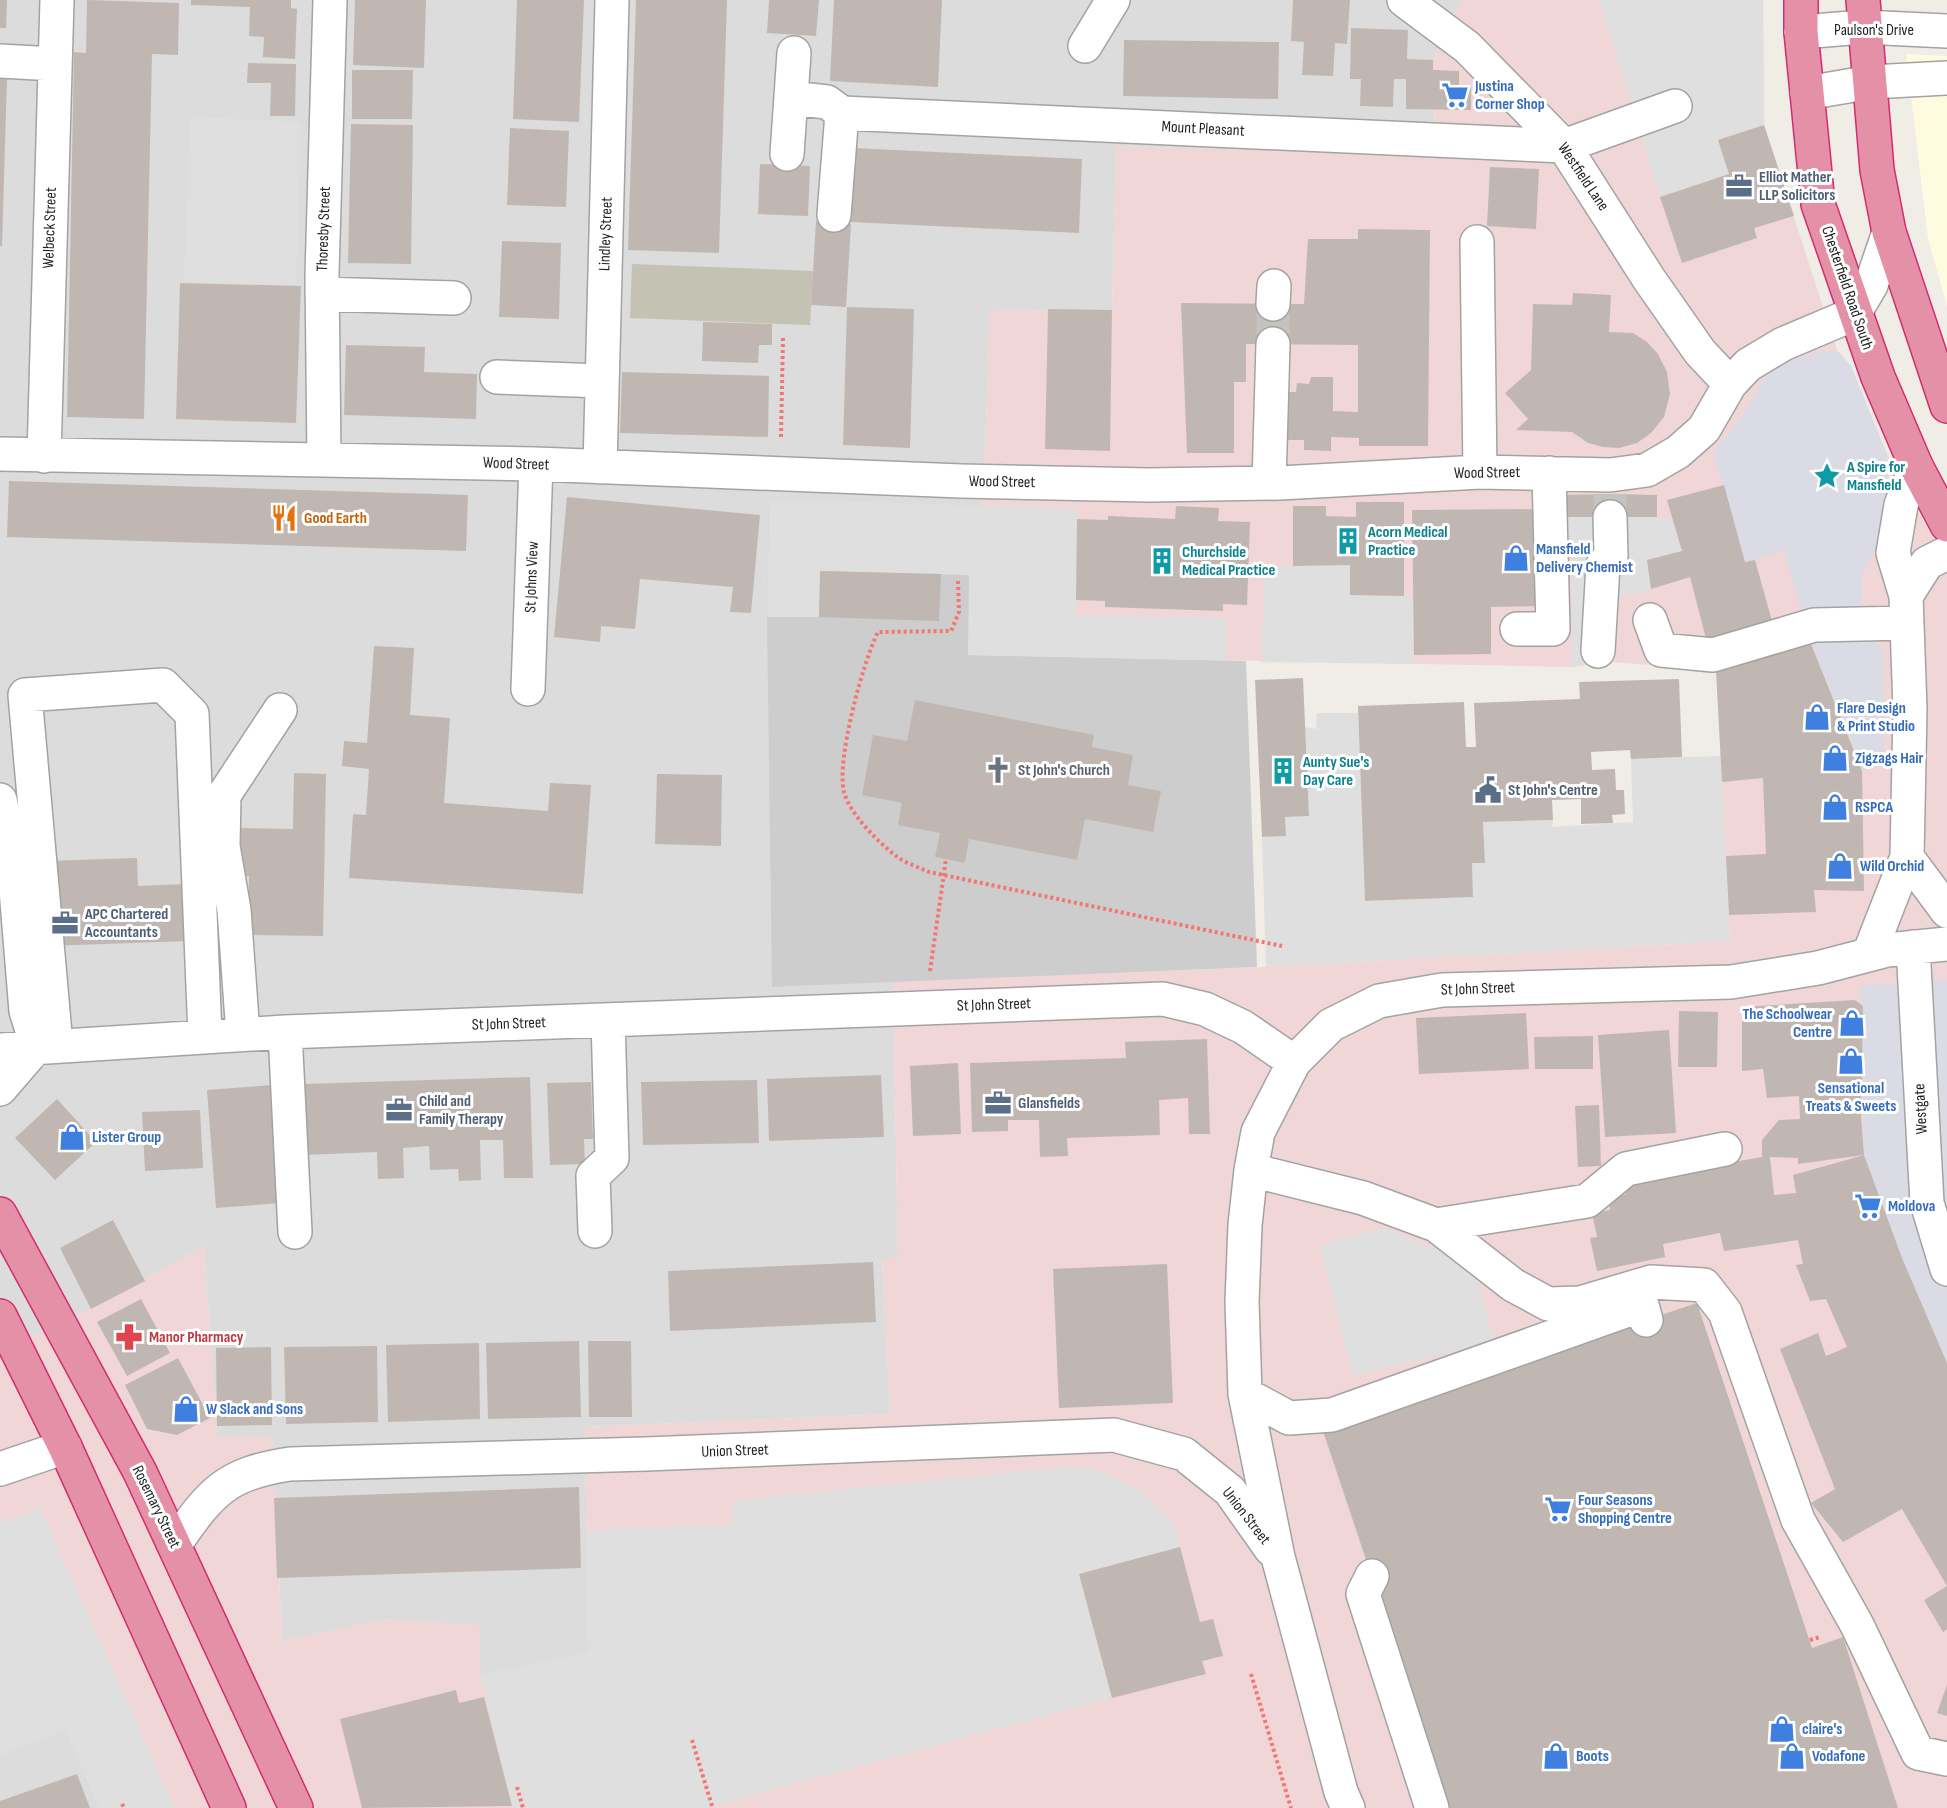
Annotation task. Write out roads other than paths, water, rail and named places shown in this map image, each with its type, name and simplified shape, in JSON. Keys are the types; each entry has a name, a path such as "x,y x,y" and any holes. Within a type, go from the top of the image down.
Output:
{"highway":[{"name":"Chesterfield Road South","path":"1802,0 1801,32 1818,204 1854,314 1916,466 1947,525"},
{"path":"1863,14 1871,82 1877,170 1889,232 1947,406"},
{"name":"Rosemary Street","path":"0,1214 115,1424 175,1544 296,1808"},
{"path":"0,1316 65,1447 229,1808"}],"street":[{"name":"Welbeck Street","path":"44,456 57,0"},
{"name":"Thoresby Street","path":"324,459 322,294 330,0"},
{"name":"Lindley Street","path":"600,467 612,0"},
{"path":"1085,46 1113,0"},
{"name":"Westfield Lane","path":"1404,0 1467,47 1564,146 1649,279 1700,352 1730,384"},
{"name":"Paulson's Drive","path":"1801,32 1863,14 1947,31"},
{"path":"787,154 794,53"},
{"path":"0,61 54,64"},
{"path":"1807,93 1871,82 1947,78"},
{"path":"791,98 827,102 842,113 834,215"},
{"path":"1564,146 1675,106"},
{"name":"Mount Pleasant","path":"842,113 1564,146"},
{"path":"1854,314 1871,285 1889,232"},
{"path":"1478,243 1480,472"},
{"path":"322,294 454,298"},
{"name":"Wood Street","path":"0,454 536,464 1137,485 1269,483 1480,472 1550,473 1610,496 1678,452 1704,429 1730,384 1748,365 1783,344 1854,314"},
{"path":"1269,483 1273,344"},
{"path":"497,377 601,381"},
{"name":"St Johns View","path":"528,689 536,464"},
{"path":"1869,954 1907,857 1910,709 1906,610 1893,553 1901,505 1916,466"},
{"path":"1517,629 1553,629 1550,473"},
{"path":"1598,651 1603,565 1611,556 1610,496"},
{"path":"1906,610 1927,563 1947,553"},
{"path":"1650,620 1661,650 1713,655 1814,625 1906,610"},
{"path":"0,1089 46,1045 25,695 163,685 192,714 205,1036"},
{"path":"243,1034 234,909 223,846 224,795 280,710"},
{"path":"0,800 14,865 26,1011 46,1045"},
{"path":"1907,857 1947,911"},
{"name":"St John Street","path":"0,1050 46,1045 285,1032 1163,999 1205,1009 1243,1027 1294,1062 1331,1025 1379,1001 1442,990 1731,982 1818,969 1869,954 1947,944"},
{"name":"Westgate","path":"1913,947 1927,1203 1947,1269"},
{"path":"595,1231 593,1176 612,1158 608,1020"},
{"path":"285,1032 295,1232"},
{"path":"1294,1062 1258,1132 1251,1170 1245,1225 1242,1302 1245,1394 1278,1557 1341,1802"},
{"path":"1436,1225 1587,1201 1626,1169 1725,1149"},
{"path":"1251,1170 1363,1198 1436,1225 1513,1285 1548,1304 1580,1304 1652,1282 1704,1285 1725,1312 1798,1520 1857,1625 1918,1753 1947,1759"},
{"path":"1245,1394 1289,1418 1332,1415 1642,1305 1646,1320"},
{"name":"Union Street","path":"175,1544 204,1503 233,1479 259,1469 290,1464 646,1454 1114,1435 1184,1454 1230,1491 1278,1557"},
{"path":"0,1469 65,1447"},
{"path":"1371,1576 1363,1594 1432,1808"}],"tunnel":[{"path":"1273,304 1273,344"},
{"path":"1610,494 1610,517"}],"place":[{"name":"Justina Corner Shop","path":"1455,95"},
{"name":"Elliot Mather LLP Solicitors","path":"1739,186"},
{"name":"A Spire for Mansfield","path":"1827,476"},
{"name":"Good Earth","path":"284,518"},
{"name":"Acorn Medical Practice","path":"1348,541"},
{"name":"Mansfield Delivery Chemist","path":"1516,558"},
{"name":"Churchside Medical Practice","path":"1162,561"},
{"name":"Flare Design & Print Studio","path":"1817,717"},
{"name":"Zigzags Hair","path":"1835,758"},
{"name":"St John's Church","path":"998,770"},
{"name":"Aunty Sue's Day Care","path":"1283,771"},
{"name":"St John's Centre","path":"1488,790"},
{"name":"RSPCA","path":"1835,807"},
{"name":"Wild Orchid","path":"1840,866"},
{"name":"APC Chartered Accountants","path":"65,923"},
{"name":"The Schoolwear Centre","path":"1852,1023"},
{"name":"Sensational Treats & Sweets","path":"1851,1061"},
{"name":"Glansfields","path":"998,1103"},
{"name":"Child and Family Therapy","path":"399,1110"},
{"name":"Lister Group","path":"72,1137"},
{"name":"Moldova","path":"1868,1206"},
{"name":"Manor Pharmacy","path":"129,1337"},
{"name":"W Slack and Sons","path":"186,1409"},
{"name":"Four Seasons Shopping Centre","path":"1558,1509"},
{"name":"claire's","path":"1782,1729"},
{"name":"Boots","path":"1556,1756"},
{"name":"Vodafone","path":"1792,1756"}]}
